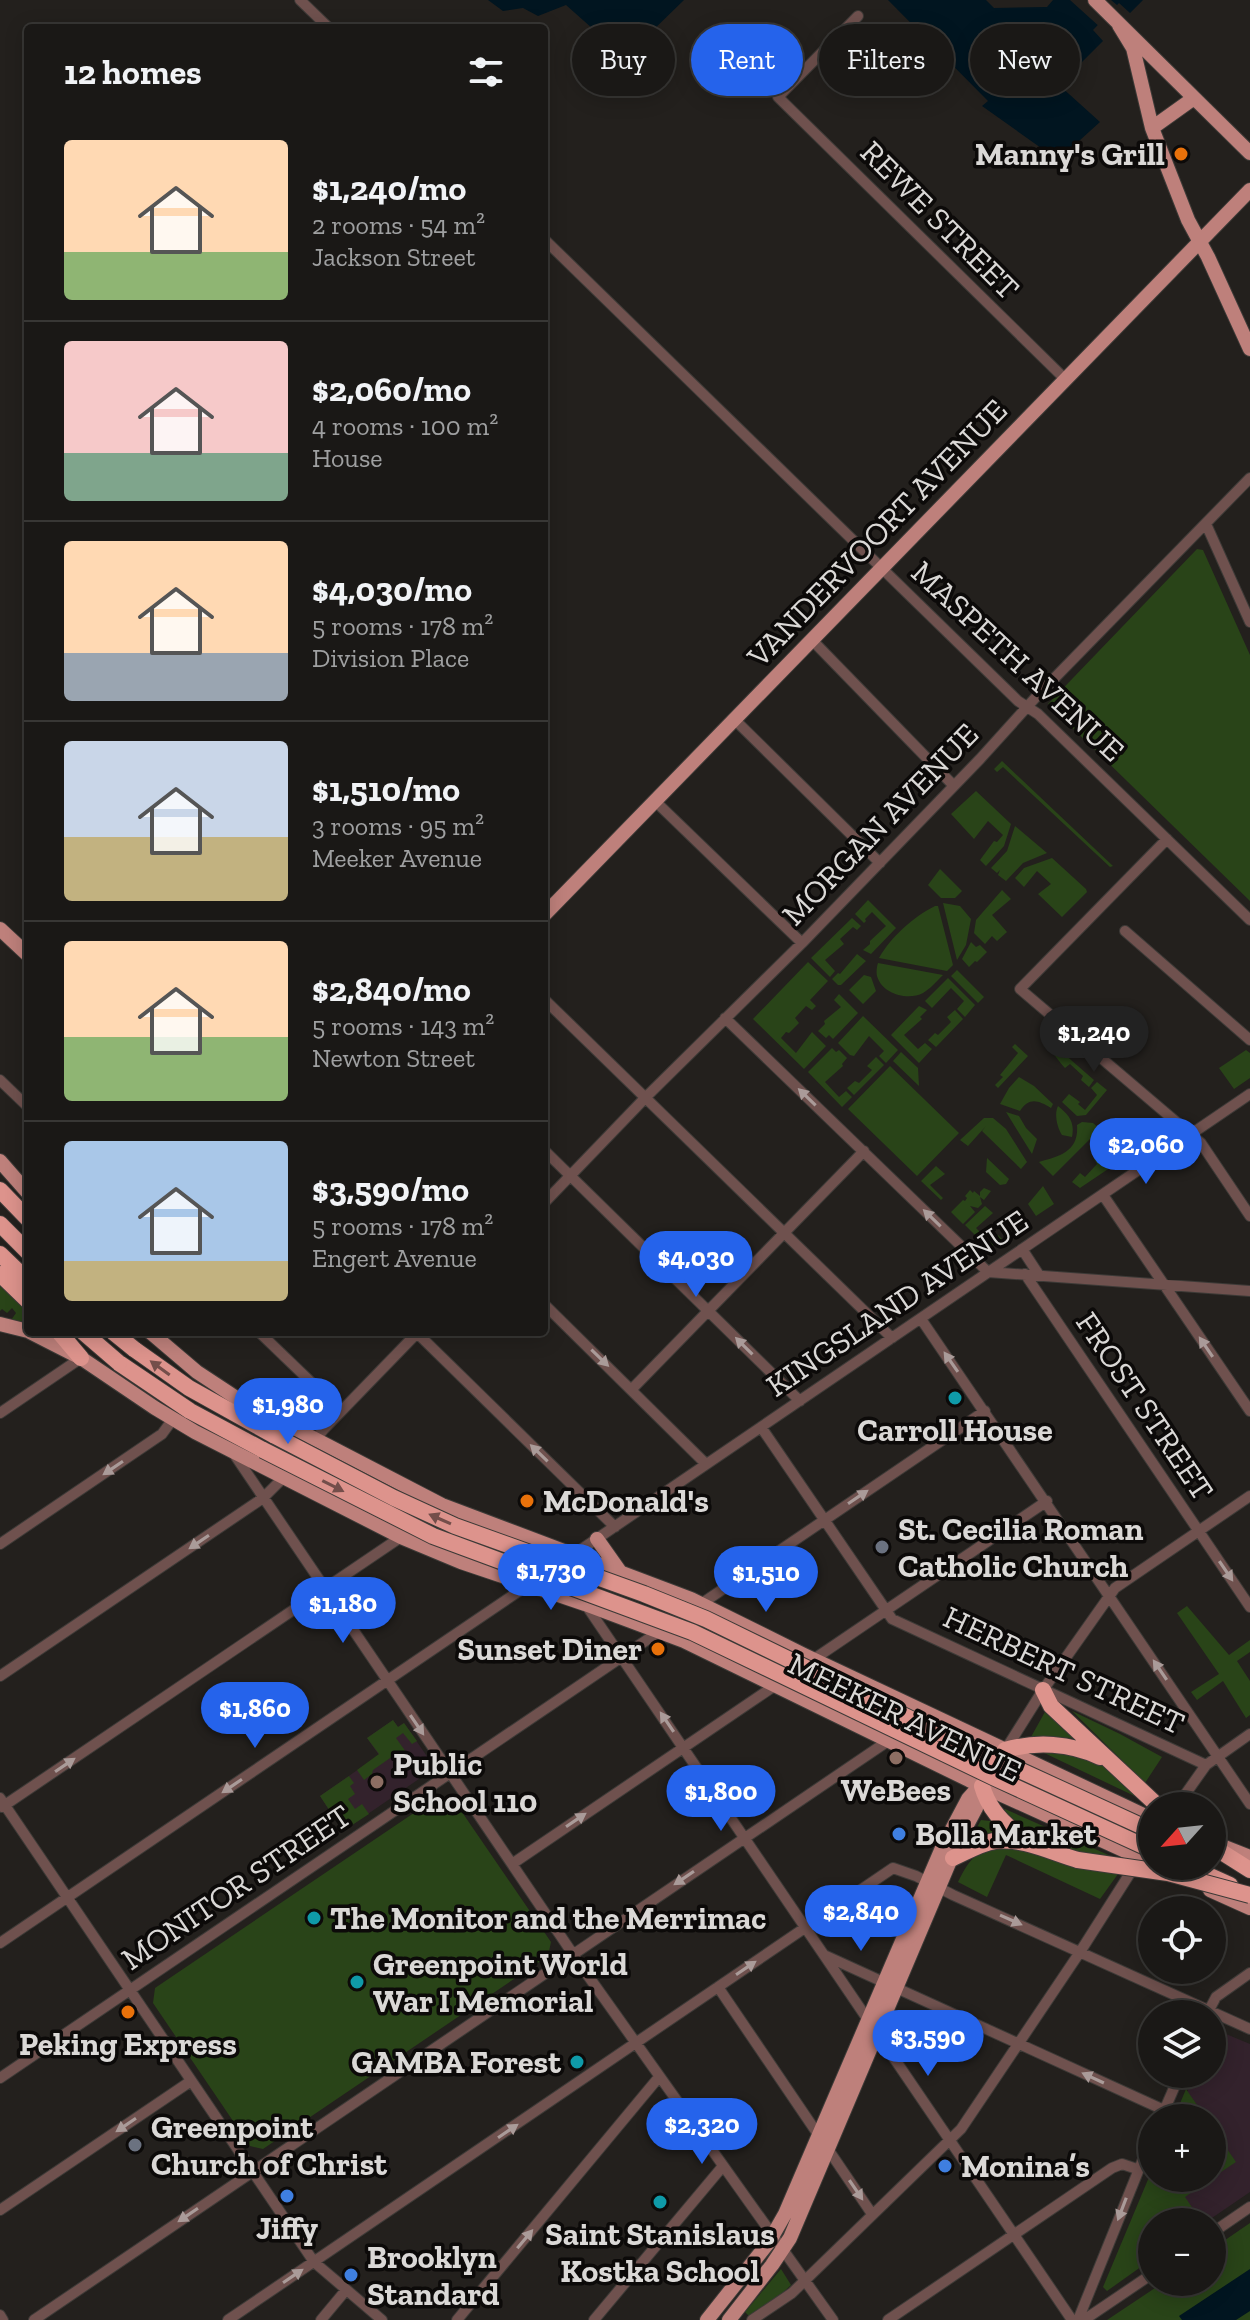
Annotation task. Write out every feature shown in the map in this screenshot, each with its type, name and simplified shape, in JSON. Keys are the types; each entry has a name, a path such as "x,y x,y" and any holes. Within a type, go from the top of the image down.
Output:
{"highway":[{"path":"0,1190 24,1215"},
{"path":"0,1224 24,1248"},
{"path":"0,1254 24,1277"},
{"path":"0,1274 24,1297"},
{"path":"62,1336 81,1358"},
{"path":"88,1336 119,1363 190,1411 395,1518 442,1539 692,1632 995,1778 1138,1852"},
{"path":"119,1336 197,1393 410,1505 455,1526 706,1619 977,1751 1138,1825"},
{"path":"1043,1690 1051,1706 1143,1792"},
{"path":"1005,1750 1030,1745 1066,1746 1090,1753 1119,1769"},
{"path":"982,1786 989,1804 1003,1822 1043,1849"},
{"path":"953,1858 997,1841 1026,1844 1078,1860 1168,1873 1250,1894"},
{"path":"1226,1855 1250,1873"},
{"path":"1226,1864 1250,1873"},
{"path":"1219,1880 1250,1894"}],"main road":[{"path":"1095,0 1250,153"},
{"path":"1119,25 1136,56 1152,128 1191,227 1250,349"},
{"path":"1152,128 1194,98"},
{"name":"VANDERVOORT AVENUE","path":"548,911 1250,190"},
{"path":"2,927 24,951"},
{"path":"0,1161 24,1183"},
{"name":"MEEKER AVENUE","path":"0,1324 24,1331"},
{"name":"MEEKER AVENUE","path":"37,1336 81,1358 173,1419 401,1537 461,1562 660,1631 982,1786 1138,1853"},
{"path":"81,1358 109,1336"},
{"name":"MEEKER AVENUE","path":"155,1336 185,1363 225,1391 442,1505 701,1604 1138,1812"},
{"path":"597,1539 622,1574"},
{"path":"729,2320 783,2249 795,2226 878,2034 890,1984 934,1885 961,1811 982,1786 1005,1750"},
{"path":"934,1885 953,1858 976,1808 982,1786"},
{"path":"1226,1849 1250,1857"},
{"path":"1189,1880 1250,1908"},
{"path":"707,2320 773,2235 785,2214 866,2019 890,1984"}],"street":[{"path":"300,0 325,24"},
{"name":"REWE STREET","path":"858,16 778,97 1066,380"},
{"name":"MASPETH AVENUE","path":"548,243 1250,920"},
{"name":"MORGAN AVENUE","path":"548,1199 880,863 1250,478"},
{"path":"1206,524 1250,622"},
{"path":"812,640 954,786"},
{"path":"734,719 880,863"},
{"path":"655,801 802,943"},
{"path":"1167,839 1020,989 1201,1143 1250,1216"},
{"path":"1125,931 1250,1040"},
{"path":"548,1003 892,1338"},
{"path":"725,1018 988,1272 1250,1291"},
{"path":"0,1080 24,1103"},
{"name":"KINGSLAND AVENUE","path":"0,1943 528,1585 541,1566 573,1555 1250,1094"},
{"path":"632,1389 864,1151"},
{"path":"548,1154 800,1401"},
{"path":"1103,1195 1250,1411"},
{"path":"1022,1249 1039,1275"},
{"name":"FROST STREET","path":"1025,1274 1250,1607"},
{"path":"548,1308 706,1464"},
{"path":"921,1319 1250,1804"},
{"path":"263,1336 341,1411"},
{"path":"0,1676 263,1498 413,1336"},
{"path":"421,1336 615,1527"},
{"path":"0,1413 81,1358"},
{"path":"701,1604 985,1411"},
{"path":"0,1544 162,1434 173,1419"},
{"name":"HERBERT STREET","path":"761,1427 892,1619 1206,1765"},
{"path":"233,1452 573,1954 833,2320"},
{"path":"1005,1750 1115,1588 1250,1496"},
{"path":"512,1864 1047,1501"},
{"path":"382,2320 314,2262 2,1804 401,1537"},
{"path":"585,1604 866,2019 1075,2320"},
{"name":"MONITOR STREET","path":"0,2078 660,1631"},
{"path":"1187,1792 1206,1765 1250,1734"},
{"path":"34,2320 888,1741"},
{"path":"228,2320 893,1868 1182,2000"},
{"path":"752,2320 780,2302 950,2141 1138,1871"},
{"path":"824,1955 1142,2104"},
{"path":"1214,2000 1250,1973"},
{"path":"718,1987 872,2214"},
{"path":"1226,2019 1250,2029"},
{"path":"457,2320 659,2077"},
{"path":"0,2210 191,2081"},
{"path":"888,2320 1112,2168 1122,2164 1137,2169 1075,2320"},
{"path":"594,2320 723,2166"},
{"path":"1226,2223 1250,2207"},
{"path":"1084,2320 1138,2283"},
{"path":"321,2320 346,2290"}],"shaded area":[{"name":"Public School 110","path":"393,1720 398,1727 404,1723 435,1768 343,1831 320,1796 379,1755 367,1738"},
{"path":"1226,2034 1250,2044 1250,2192 1226,2208 1152,2208 1152,2192 1226,2192 1226,2104 1182,2104 1189,2088 1226,2088"}],"green space":[{"path":"1197,549 1203,550 1250,655 1250,901 1048,704"},
{"path":"1002,761 1113,866 1110,867 1003,767 997,772 994,769"},
{"path":"976,791 1011,824 1004,846 986,866 980,860 994,841 997,842 1003,835 988,821 974,839 951,814"},
{"path":"1015,826 1047,853 1023,863 1006,881 998,875 1000,870 997,873 991,868 1007,851"},
{"path":"1052,858 1087,892 1062,917 1038,894 1051,884 1037,871 1024,887 1015,878 1024,868"},
{"path":"940,869 962,891 955,898 941,898 928,885"},
{"path":"1002,890 1011,899 992,915 1007,932 997,941 992,936 985,944 974,933 976,920"},
{"path":"868,900 896,928 871,954 863,950 886,926 872,912 864,923 855,914"},
{"path":"943,903 960,906 971,919 966,945 957,960"},
{"path":"938,906 953,965 947,971 879,958 903,928"},
{"path":"852,918 861,926 857,930 853,927 840,939 844,944 825,960 835,971 830,977 811,958"},
{"path":"971,942 987,952 969,967 962,959"},
{"path":"857,954 866,961 838,985 832,979"},
{"path":"808,962 828,981 810,1000 816,1006 812,1010 806,1006 795,1018 799,1023 781,1038 796,1053 812,1032 826,1046 804,1069 753,1019"},
{"path":"878,963 943,975 923,993 903,996 890,991 880,982"},
{"path":"957,970 984,997 978,1003 951,976"},
{"path":"864,975 871,977 876,991 863,1004 849,990"},
{"path":"948,978 975,1005 965,1017 957,1009 964,1001 951,988 932,1008 925,1001"},
{"path":"839,994 858,1013 833,1039 829,1035 826,1038 818,1031 825,1024 824,1021 841,1007 834,1000"},
{"path":"919,1006 927,1010 920,1017 922,1019 904,1035 918,1049 925,1043 932,1049 919,1063 891,1035"},
{"path":"955,1010 963,1019 936,1047 928,1040 951,1022 947,1017"},
{"path":"863,1016 898,1050 886,1063 879,1056 884,1051 869,1036 854,1056 838,1043"},
{"path":"1015,1044 1028,1056 998,1088 995,1085 1003,1077 1000,1075 1018,1053 1012,1047"},
{"path":"1055,1046 1094,1080 1089,1087 1070,1064 1065,1068 1051,1052"},
{"path":"832,1048 847,1058 843,1066 825,1082 839,1097 846,1091 852,1097 842,1107 808,1072"},
{"path":"1246,1050 1250,1053 1250,1078 1234,1089 1219,1068"},
{"path":"901,1052 918,1068 919,1086 893,1061"},
{"path":"876,1057 884,1065 854,1095 847,1088 855,1081 859,1083 872,1070 867,1066"},
{"path":"890,1066 959,1133 917,1176 848,1109"},
{"path":"1019,1077 1053,1104 1051,1108 1034,1101 1020,1111 1000,1104"},
{"path":"1097,1082 1107,1090 1086,1115 1077,1116 1062,1102 1069,1094 1085,1110 1097,1095 1091,1088"},
{"path":"1058,1106 1070,1119 1072,1137 1060,1132 1056,1117"},
{"path":"1006,1112 1019,1116 1037,1139 1032,1154"},
{"path":"984,1118 993,1118 1006,1129 1027,1162 1021,1169 982,1131 986,1126 968,1146 960,1140"},
{"path":"1093,1123 1107,1135 1105,1137 1097,1132 1053,1176 1039,1162 1072,1147 1077,1125"},
{"path":"1109,1137 1126,1157 1080,1188 1072,1182 1080,1173 1085,1177 1097,1164 1094,1159 1111,1144 1107,1139"},
{"path":"987,1158 1009,1179 1006,1184 1000,1185 986,1172"},
{"path":"936,1166 945,1174 930,1185 943,1198 941,1200 921,1181"},
{"path":"1043,1186 1054,1204 1036,1216 1028,1204"},
{"path":"984,1188 991,1191 984,1200 980,1197 982,1204 978,1208 970,1206 975,1212 963,1224 951,1212 965,1201 970,1190 980,1196"},
{"path":"985,1206 993,1213 976,1228 990,1242 998,1235 1002,1239 991,1247 987,1247 965,1225"},
{"path":"0,1281 24,1304 24,1327 9,1323 16,1313 12,1308 7,1313 2,1309 0,1311"},
{"path":"1187,1606 1229,1655 1250,1640 1250,1652 1237,1661 1250,1681 1250,1715 1246,1718 1223,1681 1197,1700 1191,1692 1219,1674 1177,1613"},
{"path":"1046,1710 1075,1738 1031,1737"},
{"path":"1072,1711 1162,1757 1145,1783"},
{"path":"393,1720 398,1727 404,1723 417,1741 412,1744 403,1733 396,1738 406,1752 396,1759 393,1756 364,1780 357,1770 379,1754 367,1738"},
{"path":"1040,1751 1083,1755 1105,1766 1138,1798"},
{"path":"349,1776 354,1783 350,1786 355,1794 348,1799 355,1809 362,1804 369,1814 343,1831 320,1796"},
{"path":"439,1796 453,1799 551,1942 548,1956 263,2149 250,2146 153,2003 155,1988"},
{"path":"1005,1809 1113,1857 1077,1853 1049,1844 1002,1812"},
{"path":"992,1819 1004,1830 1003,1834 975,1841 973,1835 981,1820"},
{"path":"1004,1845 1118,1874 1100,1899 1006,1855 987,1897 958,1882 975,1856"},
{"path":"1186,2089 1196,2104 1180,2104"},
{"path":"1226,2147 1236,2162 1226,2169"},
{"path":"1143,2192 1192,2192 1185,2197 1192,2208 1138,2208 1138,2269 1107,2291 1103,2287"},
{"path":"1250,2223 1250,2320 1107,2320 1143,2296 1226,2296 1226,2239"},
{"path":"781,2269 791,2285 772,2303 749,2316 745,2312"}],"water":[{"path":"488,0 684,0 659,24 587,24 566,5 538,16 523,8 503,11"},
{"path":"888,0 986,0 994,8 1047,7 1053,0 1143,0 1130,13 1119,3 1093,30 1103,41 1080,64 1080,24 970,24 970,83 954,67 954,24 912,24"},
{"path":"983,96 1071,96 1100,122 1058,160 982,106 988,101"},
{"path":"1250,2269 1250,2311 1236,2320 1182,2320 1179,2316 1209,2296 1226,2296 1226,2285"}],"pier":[{"path":"1070,0 1111,0 1130,16 1120,8 1101,28"}],"place":[{"name":"Manny's Grill","path":"1181,154"},
{"name":"Carroll House","path":"955,1398"},
{"name":"McDonald's","path":"527,1501"},
{"name":"St. Cecilia Roman Catholic Church","path":"882,1547"},
{"name":"Sunset Diner","path":"658,1649"},
{"name":"WeBees","path":"896,1758"},
{"name":"Public School 110","path":"377,1782"},
{"name":"Bolla Market","path":"899,1834"},
{"name":"The Monitor and the Merrimac","path":"314,1918"},
{"name":"Greenpoint World War I Memorial","path":"357,1982"},
{"name":"Peking Express","path":"128,2012"},
{"name":"GAMBA Forest","path":"577,2062"},
{"name":"Greenpoint Church of Christ","path":"135,2145"},
{"name":"Monina’s","path":"945,2166"},
{"name":"Jiffy","path":"287,2196"},
{"name":"Saint Stanislaus Kostka School","path":"660,2202"},
{"name":"Brooklyn Standard","path":"351,2275"}]}
